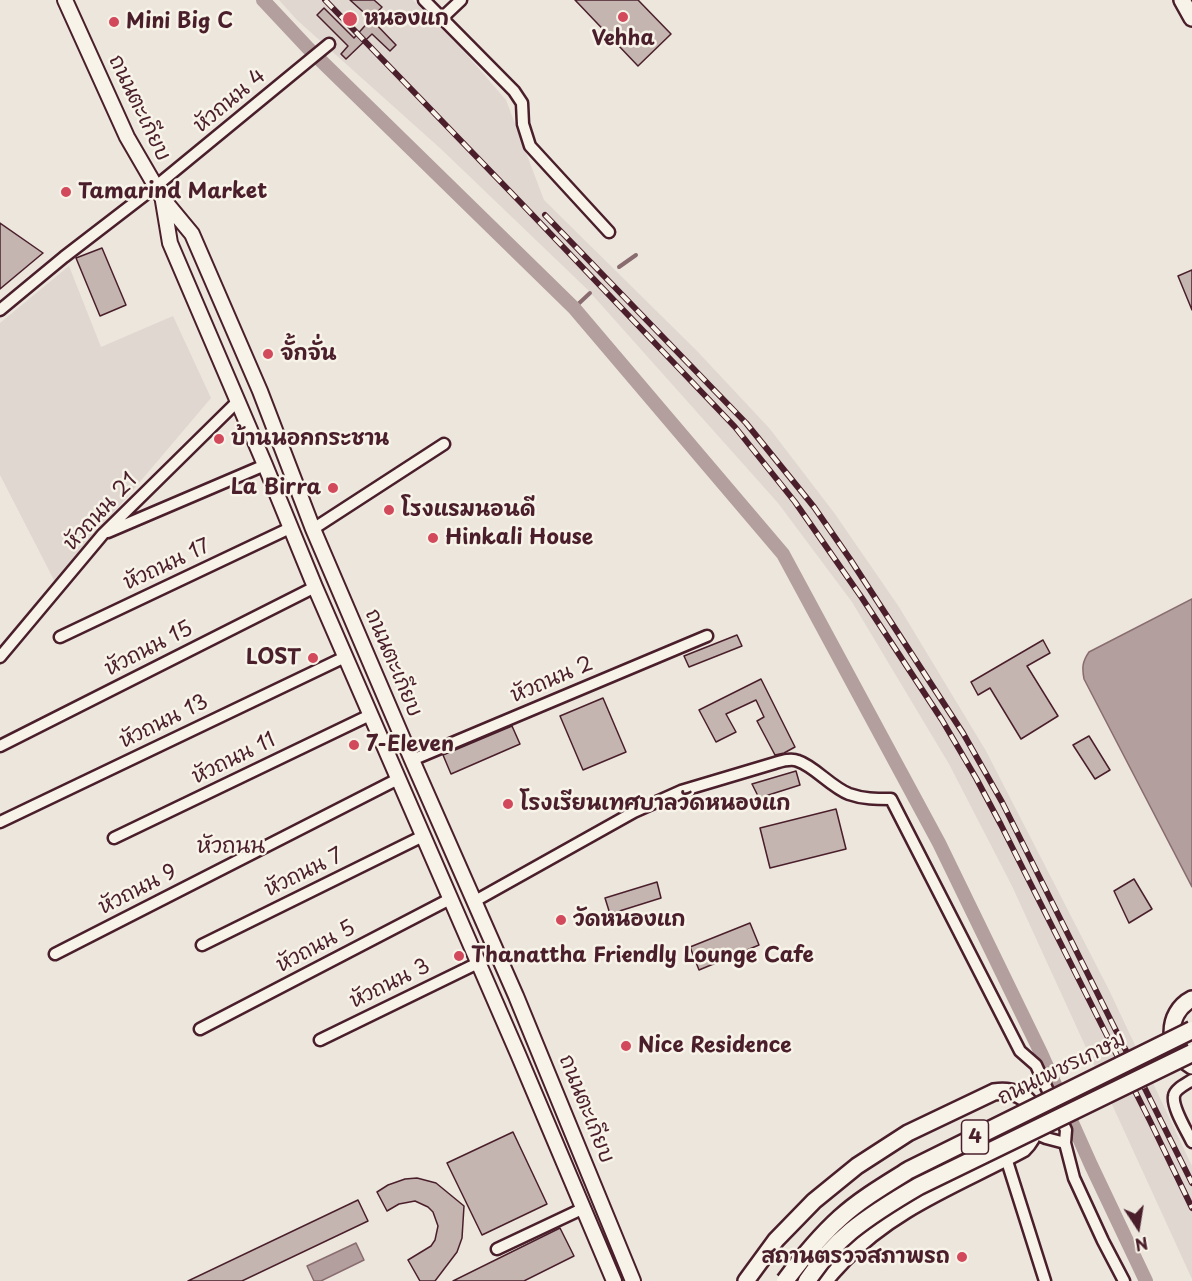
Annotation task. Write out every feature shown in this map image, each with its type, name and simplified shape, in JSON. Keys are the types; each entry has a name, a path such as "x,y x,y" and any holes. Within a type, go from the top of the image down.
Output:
{"main road":[{"path":"1182,0 1192,18"},
{"path":"1192,999 1177,1011 1172,1036 1179,1055 1192,1066"},
{"name":"ถนนเพชรเกษม","path":"785,1281 806,1253 840,1218 873,1192 909,1170 1192,1030"},
{"name":"ถนนเพชรเกษม","path":"807,1281 819,1263 850,1232 885,1206 919,1186 1192,1053"},
{"path":"746,1281 777,1240 814,1200 857,1166 908,1133 994,1092 1004,1091 1024,1097 1031,1105 1036,1124 1035,1133 1023,1149 924,1198 857,1245 825,1281"}],"street":[{"name":"ถนนตะเกียบ","path":"65,0 127,137 159,193 192,234 260,391 313,529 534,1039 633,1281"},
{"path":"424,0 514,91 522,103 523,124 530,146 609,232"},
{"path":"442,18 461,0"},
{"name":"หัวถนน 4","path":"0,310 64,257 159,193 329,44"},
{"name":"ถนนตะเกียบ","path":"159,193 170,243 315,587 614,1281"},
{"path":"238,401 260,391"},
{"name":"หัวถนน 21","path":"0,657 103,534 238,401"},
{"path":"313,529 444,444"},
{"path":"103,534 265,465"},
{"path":"275,490 296,482"},
{"name":"หัวถนน 17","path":"60,637 290,528"},
{"name":"หัวถนน 15","path":"0,746 315,587"},
{"name":"หัวถนน 2","path":"412,760 707,636"},
{"name":"หัวถนน 13","path":"0,822 345,657"},
{"name":"หัวถนน 11","path":"114,838 370,715"},
{"path":"475,901 634,812 681,791 791,759 798,760 847,793 862,798 891,799 1020,1051 1036,1065 1066,1130 1065,1143 1074,1178 1124,1281"},
{"name":"หัวถนน 9","path":"55,954 398,779"},
{"name":"หัวถนน 7","path":"202,945 423,836"},
{"path":"449,897 467,885"},
{"name":"หัวถนน 5","path":"200,1029 449,897"},
{"name":"หัวถนน 3","path":"320,1040 478,963"},
{"path":"1192,1080 1178,1090 1174,1096 1176,1109 1192,1142"},
{"path":"1035,1133 1065,1143"},
{"path":"1006,1158 1045,1281"},
{"path":"497,1249 584,1208"}],"shaded area":[{"path":"279,0 413,0 467,55 506,100 544,200 697,351 770,429 835,514 899,607 986,751 1109,990 1192,1166 1192,1279 1012,886 949,764 852,602 778,503 588,290 441,149 297,20"},
{"path":"69,266 101,347 173,316 211,398 55,582 0,475 0,323"},
{"path":"1192,599 1192,887 1084,679 1083,668 1089,652"},
{"path":"356,1243 364,1260 321,1281 314,1281 307,1266"}],"building":[{"path":"350,0 374,0 382,7 371,19"},
{"name":"Vehha","path":"575,0 638,0 671,34 638,66"},
{"path":"324,8 354,38 371,19 396,45 390,51 372,34 346,59 341,54 348,46 317,15"},
{"path":"0,223 43,253 0,289"},
{"path":"102,248 126,305 100,316 76,258"},
{"path":"1192,270 1192,310 1178,276"},
{"path":"737,635 742,646 689,667 684,656"},
{"path":"1043,640 1050,653 1027,666 1058,716 1021,739 990,688 978,695 971,682"},
{"path":"761,679 795,747 784,753 775,755 757,721 764,717 756,700 726,714 736,732 716,742 699,710"},
{"path":"603,698 626,752 583,770 560,716"},
{"path":"512,726 520,744 451,774 443,755"},
{"path":"1089,736 1110,770 1095,779 1073,745"},
{"path":"796,771 800,785 759,798 752,784"},
{"path":"836,809 846,849 770,868 760,828"},
{"path":"1134,879 1152,909 1129,923 1114,891"},
{"path":"657,882 661,898 610,914 605,898"},
{"path":"750,923 759,945 699,970 690,947"},
{"path":"513,1132 547,1204 482,1235 447,1163"},
{"path":"417,1178 436,1183 464,1206 462,1238 457,1252 435,1281 420,1281 408,1260 431,1246 435,1240 438,1226 433,1212 415,1201 399,1204 387,1211 377,1192 405,1179"},
{"path":"358,1200 368,1221 242,1281 188,1281"},
{"path":"560,1228 574,1256 524,1281 453,1281"}],"waterway":[{"path":"263,0 308,48 574,308 783,554 939,843 1041,1053 1146,1281"},
{"path":"619,267 636,255"},
{"path":"574,308 590,293"}],"railway":[{"path":"325,0 735,427 795,502 862,598 942,720 976,778 1192,1208"},
{"path":"545,215 746,423 814,507 850,559 963,733 1002,802 1192,1183"}],"place":[{"name":"Vehha","path":"623,17"},
{"name":"หนองแก","path":"350,19"},
{"name":"Mini Big C","path":"114,22"},
{"name":"Tamarind Market","path":"66,192"},
{"name":"จั้กจั่น","path":"268,354"},
{"name":"บ้านนอกกระชาน","path":"219,439"},
{"name":"La Birra","path":"333,488"},
{"name":"โรงแรมนอนดี","path":"389,510"},
{"name":"Hinkali House","path":"433,538"},
{"name":"LOST","path":"313,658"},
{"name":"7-Eleven","path":"354,745"},
{"name":"โรงเรียนเทศบาลวัดหนองแก","path":"508,804"},
{"name":"วัดหนองแก","path":"561,920"},
{"name":"Thanattha Friendly Lounge Cafe","path":"459,956"},
{"name":"Nice Residence","path":"626,1046"},
{"name":"สถานตรวจสภาพรถ","path":"962,1257"}],"district":[{"name":"หัวถนน","path":"231,847"}]}
